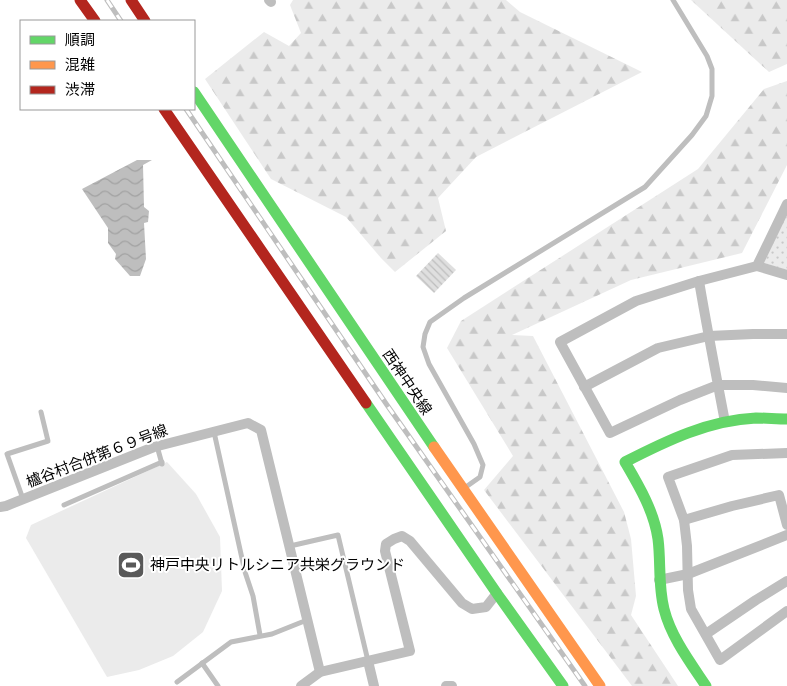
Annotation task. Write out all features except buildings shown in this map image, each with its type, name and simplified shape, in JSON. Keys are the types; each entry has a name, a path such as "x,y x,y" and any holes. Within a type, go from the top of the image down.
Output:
{"street":[{"path":"80,0 94,20"},
{"path":"91,0 104,20"},
{"path":"131,0 144,20"},
{"path":"139,0 152,20"},
{"path":"195,86 262,192"},
{"name":"西神中央線","path":"195,94 461,490 600,686"},
{"path":"159,110 235,212"},
{"path":"165,110 563,686"},
{"path":"757,266 787,204"},
{"path":"787,275 757,266 699,281 636,301 560,342 610,433 680,400 718,385 753,385 787,388"},
{"path":"699,281 725,422"},
{"path":"584,387 658,348 709,336 787,334"},
{"path":"706,686 676,638 664,609 657,532 646,502 625,462 657,445 725,422 756,418 787,419"},
{"name":"櫨谷村合併第６９号線","path":"0,506 6,506 157,446 248,423 261,430 289,546"},
{"path":"787,453 732,455 668,477 684,520 687,546 688,590 691,609 720,660 787,611"},
{"path":"684,520 732,506 779,496 787,525"},
{"path":"660,580 688,574 787,535"},
{"path":"301,686 320,672 410,651 385,551 386,544 394,539 402,536 410,541 462,603 472,609 486,607 497,593"},
{"path":"289,546 320,672"},
{"path":"706,634 787,581"},
{"path":"368,661 374,686"},
{"path":"446,686 452,686"}],"lane":[{"path":"461,490 480,477 483,464 430,364 423,347 425,334 430,322 464,298 645,188 697,128 706,116 712,96 712,69 673,0"},
{"path":"23,499 7,454 48,441 41,412"},
{"path":"214,432 245,572 253,596 260,635"},
{"path":"64,505 162,463 157,446"},
{"path":"289,546 338,535 368,661"},
{"path":"177,682 231,642 272,634 307,620"},
{"path":"202,663 218,686"}],"green space":[{"path":"293,0 506,0 520,12 642,72 476,157 438,198 446,231 395,272 346,217 271,179 205,79 264,32 289,46 301,33 290,5"},
{"path":"691,0 787,0 787,64 769,72"},
{"path":"787,81 787,165 742,253 631,280 512,335 533,336 624,512 631,539 636,596 631,615 678,686 632,686 484,490 513,456 447,348 461,321 698,169 764,89"},
{"path":"787,212 787,270 764,263"},
{"name":"神戸中央リトルシニア共栄グラウンド","path":"167,462 196,494 220,537 222,591 203,632 173,656 139,670 107,677 26,538 31,525"}],"water":[{"path":"137,160 152,160 143,165 144,207 149,211 148,222 144,223 146,259 140,276 130,276 115,259 116,254 108,243 108,228 82,189"}],"railway":[{"path":"107,0 120,20"},
{"path":"187,110 387,405 585,686"}],"traffic: fast":[{"path":"195,93 434,447"},
{"path":"366,403 563,686"},
{"path":"706,686 682,649 667,619 661,592 656,529 645,499 625,462 672,439 705,427 756,418 787,419"}],"traffic: slow":[{"path":"434,447 600,686"}],"traffic: jam":[{"path":"80,0 94,20"},
{"path":"131,0 144,20"},
{"path":"165,110 366,403"}],"place":[{"name":"神戸中央リトルシニア共栄グラウンド","path":"131,565"}]}
